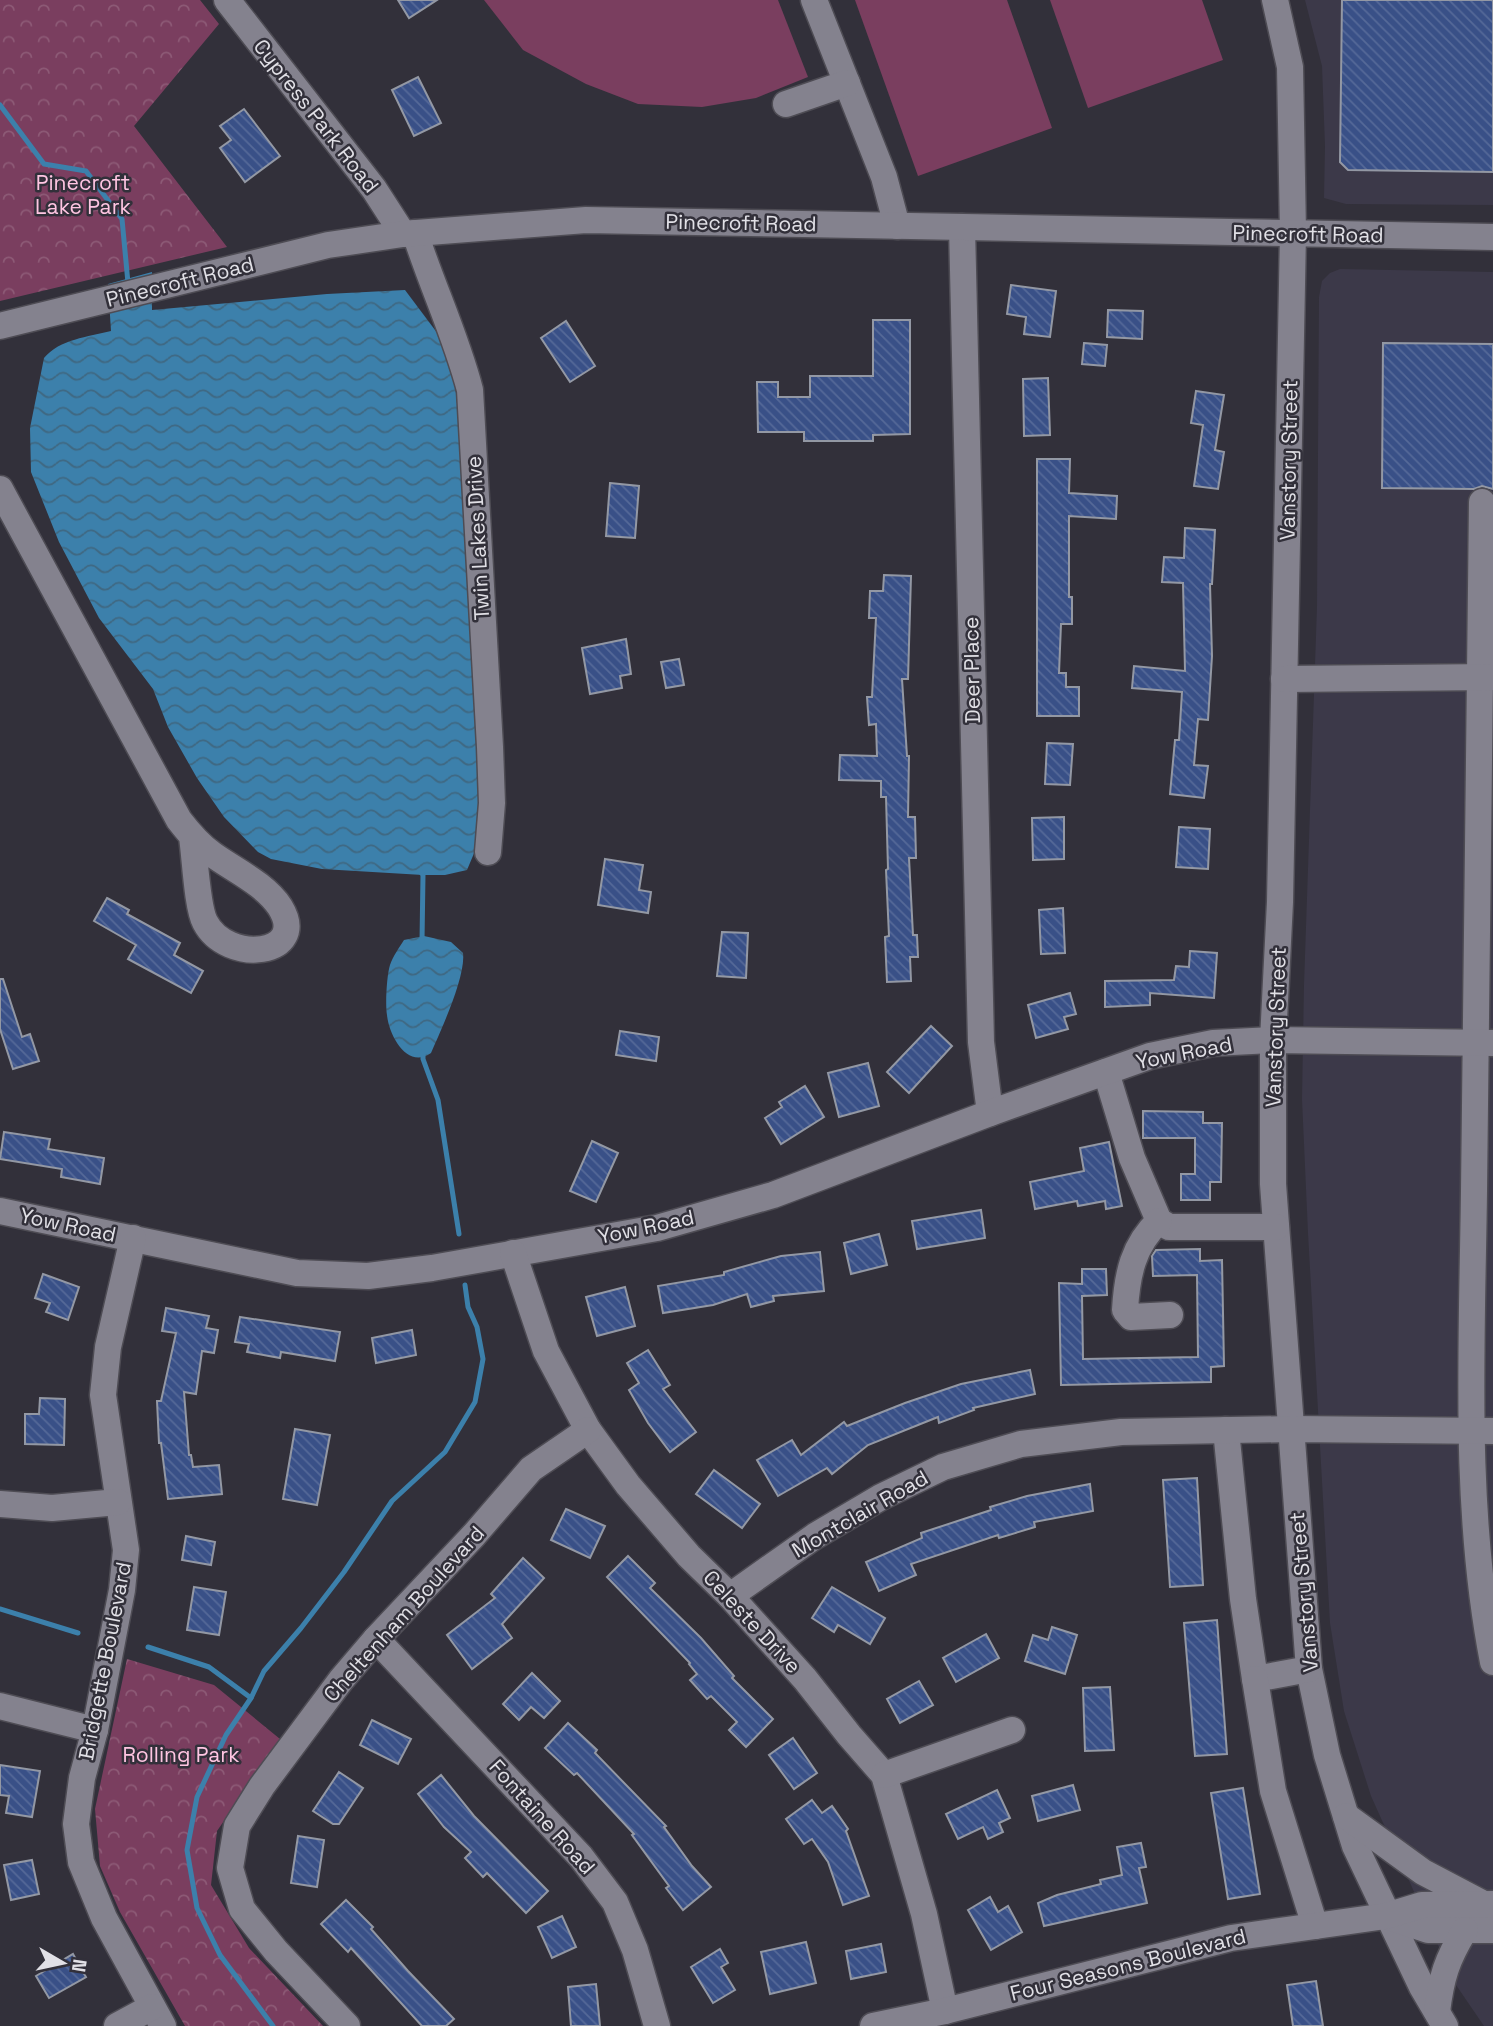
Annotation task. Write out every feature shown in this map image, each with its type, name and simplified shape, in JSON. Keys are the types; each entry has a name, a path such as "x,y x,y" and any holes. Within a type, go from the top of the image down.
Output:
{"street":[{"name":"Cypress Park Road","path":"227,0 409,233"},
{"path":"814,0 884,177 897,226"},
{"name":"Vanstory Street","path":"1275,0 1290,67 1293,233 1280,902 1273,1040 1273,1184 1309,1669 1327,1755 1355,1846 1386,1916 1441,2019"},
{"path":"786,104 847,83"},
{"name":"Pinecroft Road","path":"0,326 328,246 409,233 586,220 1493,237"},
{"name":"Deer Place","path":"962,227 981,1042 990,1113"},
{"name":"Twin Lakes Drive","path":"409,233 454,335 470,390 491,747 492,803 488,852"},
{"path":"0,489 179,820 192,837 267,892 281,908 285,923 284,937 272,948 258,950 234,947 220,939 204,921 192,837"},
{"path":"1482,502 1486,678 1481,1586 1486,1636 1493,1662"},
{"path":"1284,679 1486,678"},
{"name":"Yow Road","path":"0,1211 297,1273 368,1276 432,1268 657,1228 773,1195 1150,1056 1213,1043 1273,1040 1484,1043"},
{"path":"1106,1072 1132,1158 1159,1221 1169,1227 1276,1227"},
{"path":"1159,1221 1145,1234 1138,1247 1126,1283 1125,1310 1131,1317 1170,1315"},
{"name":"Bridgette Boulevard","path":"133,1238 108,1347 103,1395 126,1550 122,1590 95,1730 82,1778 76,1824 81,1862 104,1918 158,2017"},
{"name":"Celeste Drive","path":"513,1252 546,1352 588,1430 628,1485 689,1556 806,1679 884,1775 924,1914 945,2011"},
{"name":"Montclair Road","path":"730,1597 815,1536 881,1497 943,1467 1021,1444 1121,1432 1292,1429 1482,1431"},
{"name":"Cheltenham Boulevard","path":"347,2026 276,1951 242,1909 229,1868 237,1826 262,1786 341,1680 376,1639 474,1535 531,1469 588,1430"},
{"path":"1226,1430 1243,1599 1273,1791 1315,1926"},
{"path":"0,1504 52,1508 118,1502"},
{"name":"Fontaine Road","path":"376,1639 581,1857 615,1902 635,1950 657,2026"},
{"path":"1255,1679 1309,1669"},
{"path":"0,1706 95,1730"},
{"path":"884,1775 1012,1730"},
{"path":"1346,1816 1423,1872 1488,1904"},
{"name":"Four Seasons Boulevard","path":"873,2026 945,2011 1231,1938 1386,1916 1422,1905 1488,1904"},
{"name":"Four Seasons Boulevard","path":"1386,1916 1428,1930 1493,1930"},
{"path":"1441,2019 1440,1983 1449,1956 1465,1930"},
{"path":"117,2026 158,2017"}],"shaded area":[{"path":"1305,0 1493,0 1493,205 1346,204 1324,198 1322,66"},
{"path":"1340,269 1493,272 1493,2026 1484,2026 1456,1985 1371,1796 1344,1711 1330,1623 1302,1099 1317,607 1319,297 1322,281 1330,273"}],"green space":[{"name":"Pinecroft Lake Park","path":"0,0 200,0 219,24 134,126 227,247 0,301"},
{"path":"484,0 778,0 808,77 756,98 702,107 638,104 586,84 523,50"},
{"path":"855,0 1007,0 1052,128 918,176"},
{"path":"1050,0 1202,0 1223,60 1088,108"},
{"name":"Rolling Park","path":"127,1659 214,1685 280,1739 217,1831 211,1885 249,1948 323,2026 185,2026 120,1912 100,1866 95,1809"}],"water":[{"path":"152,272 152,310 327,294 405,290 444,342 455,384 460,433 483,786 480,839 467,870 445,875 423,875 322,869 271,859 258,852 224,817 197,778 168,727 153,689 99,618 59,542 31,472 30,428 44,358 66,343 111,331 108,284"},
{"path":"424,936 451,942 463,953 463,963 452,1003 431,1053 415,1057 401,1048 391,1032 386,1010 388,975 394,955 404,940"}],"building":[{"path":"398,0 437,0 409,18"},
{"path":"1342,0 1493,0 1493,172 1348,170 1340,162"},
{"path":"418,77 441,123 414,136 392,90"},
{"path":"244,109 280,156 245,182 220,148 231,140 220,126"},
{"path":"1011,285 1056,291 1050,337 1024,334 1026,317 1007,314"},
{"path":"1108,310 1143,311 1142,339 1107,337"},
{"path":"873,320 910,320 910,434 873,435 873,441 804,441 804,432 758,432 757,382 778,382 778,397 810,397 810,376 873,376"},
{"path":"566,321 595,366 570,382 541,338"},
{"path":"1084,343 1107,345 1105,366 1082,364"},
{"path":"1383,343 1493,344 1493,489 1482,486 1474,489 1382,488"},
{"path":"1048,378 1050,435 1024,436 1023,379"},
{"path":"1196,391 1224,395 1215,450 1224,452 1218,489 1194,486 1203,425 1191,423"},
{"path":"1037,459 1070,459 1069,493 1117,496 1116,519 1069,516 1069,597 1072,597 1072,624 1061,624 1059,673 1066,673 1066,687 1079,687 1079,716 1037,716"},
{"path":"610,483 639,486 635,538 606,536"},
{"path":"1185,528 1215,530 1210,584 1212,656 1208,720 1198,719 1194,765 1208,766 1204,798 1170,794 1175,740 1179,740 1182,692 1132,688 1134,666 1185,671 1183,583 1162,582 1164,557 1184,558"},
{"path":"884,575 911,576 908,679 902,679 909,756 908,817 915,817 916,858 909,858 913,935 917,935 918,957 910,957 911,981 887,982 885,937 889,936 886,797 881,797 881,781 839,780 840,755 877,756 876,724 869,725 867,697 872,697 876,618 869,618 870,591 883,591"},
{"path":"626,639 631,674 620,676 622,688 590,694 582,648"},
{"path":"679,659 684,685 666,688 661,662"},
{"path":"1047,743 1073,744 1070,785 1045,784"},
{"path":"1064,817 1064,859 1033,860 1032,818"},
{"path":"1179,827 1210,829 1208,869 1176,867"},
{"path":"605,859 643,865 639,890 651,892 648,913 598,905"},
{"path":"107,898 129,910 127,914 180,943 174,955 203,971 191,993 128,959 136,945 94,921"},
{"path":"1063,908 1065,953 1041,954 1039,910"},
{"path":"722,932 748,933 746,978 717,976"},
{"path":"1190,951 1217,953 1214,998 1150,993 1150,1005 1105,1007 1105,981 1174,980 1176,966 1189,967"},
{"path":"0,979 3,979 22,1037 30,1034 39,1061 13,1069 0,1029"},
{"path":"1070,993 1076,1014 1064,1017 1068,1029 1036,1038 1028,1005"},
{"path":"931,1026 952,1046 909,1093 887,1072"},
{"path":"620,1031 659,1037 656,1061 616,1055"},
{"path":"868,1063 879,1106 839,1117 828,1073"},
{"path":"805,1086 824,1117 781,1144 765,1118 782,1107 779,1102"},
{"path":"1143,1111 1203,1112 1203,1123 1222,1123 1221,1182 1210,1182 1210,1200 1181,1200 1181,1174 1195,1174 1195,1138 1143,1138"},
{"path":"4,1132 50,1139 48,1149 104,1158 100,1184 61,1177 62,1169 0,1159"},
{"path":"592,1141 618,1153 596,1202 570,1191"},
{"path":"1109,1142 1122,1206 1106,1209 1105,1201 1078,1206 1077,1201 1035,1209 1030,1182 1084,1171 1080,1148"},
{"path":"981,1210 985,1238 917,1249 912,1221"},
{"path":"879,1234 887,1265 851,1274 844,1243"},
{"path":"1200,1249 1200,1261 1222,1260 1224,1366 1211,1367 1211,1382 1061,1385 1059,1283 1082,1284 1082,1269 1106,1269 1107,1295 1082,1296 1083,1359 1198,1357 1197,1275 1153,1276 1152,1256 1156,1250"},
{"path":"820,1252 824,1291 773,1296 774,1301 751,1307 747,1294 713,1305 663,1313 658,1286 724,1275 724,1272 781,1256"},
{"path":"43,1274 79,1287 68,1320 46,1312 50,1303 35,1298"},
{"path":"625,1287 635,1326 597,1336 586,1297"},
{"path":"166,1308 209,1316 206,1328 218,1330 214,1353 202,1351 196,1394 184,1392 189,1455 193,1467 219,1465 222,1494 168,1499 159,1443 157,1401 161,1401 176,1333 162,1331"},
{"path":"240,1317 340,1332 335,1361 281,1352 280,1358 247,1352 249,1344 235,1342"},
{"path":"412,1330 416,1355 376,1363 372,1338"},
{"path":"648,1350 670,1385 663,1389 696,1432 670,1452 648,1423 629,1390 639,1383 627,1363"},
{"path":"1030,1370 1035,1394 973,1408 974,1410 939,1423 938,1417 868,1445 832,1474 827,1468 778,1496 757,1460 792,1440 801,1455 844,1422 847,1426 961,1384"},
{"path":"40,1398 65,1399 64,1445 25,1444 25,1414 39,1414"},
{"path":"295,1429 330,1435 317,1505 283,1499"},
{"path":"714,1470 760,1504 742,1528 696,1494"},
{"path":"1197,1478 1203,1585 1170,1587 1163,1480"},
{"path":"1090,1484 1093,1511 1034,1522 1035,1527 999,1538 998,1535 911,1564 916,1575 879,1591 866,1562 922,1538 921,1533 991,1510 990,1507 1027,1496"},
{"path":"566,1509 605,1526 590,1558 551,1540"},
{"path":"186,1536 215,1542 211,1565 182,1560"},
{"path":"628,1556 655,1583 650,1588 701,1638 734,1676 732,1678 773,1719 746,1747 729,1730 737,1722 711,1696 707,1699 690,1680 697,1674 690,1663 607,1577"},
{"path":"523,1558 544,1578 502,1624 512,1638 472,1669 447,1635 495,1598 491,1594"},
{"path":"194,1587 226,1592 219,1635 187,1630"},
{"path":"832,1587 885,1618 870,1644 838,1625 834,1632 812,1618"},
{"path":"1217,1620 1227,1754 1195,1756 1184,1623"},
{"path":"1052,1627 1077,1635 1065,1674 1025,1661 1033,1635 1048,1640"},
{"path":"986,1634 999,1658 956,1682 943,1658"},
{"path":"532,1673 560,1701 544,1718 531,1707 519,1720 503,1704"},
{"path":"919,1681 933,1705 900,1723 887,1699"},
{"path":"1110,1687 1114,1750 1085,1751 1083,1688"},
{"path":"372,1720 411,1739 398,1764 360,1745"},
{"path":"568,1723 597,1750 595,1753 666,1826 664,1827 692,1866 711,1887 683,1910 666,1888 669,1886 632,1835 634,1834 577,1773 574,1775 545,1748"},
{"path":"793,1738 817,1773 794,1789 769,1755"},
{"path":"0,1765 40,1771 32,1817 6,1813 9,1796 0,1795"},
{"path":"339,1772 363,1788 339,1824 333,1824 313,1811"},
{"path":"441,1775 474,1816 548,1891 526,1913 487,1873 483,1877 465,1858 471,1852 444,1827 418,1794"},
{"path":"1073,1785 1080,1810 1038,1821 1032,1796"},
{"path":"1243,1788 1260,1894 1228,1899 1211,1793"},
{"path":"997,1790 1010,1818 999,1823 1003,1832 988,1839 983,1827 958,1839 946,1814"},
{"path":"812,1800 822,1813 832,1806 848,1829 846,1831 869,1896 843,1905 828,1862 812,1839 804,1844 786,1819"},
{"path":"298,1836 324,1840 317,1887 291,1883"},
{"path":"1141,1843 1146,1867 1139,1868 1147,1903 1044,1926 1038,1903 1057,1895 1101,1884 1100,1880 1122,1875 1117,1847"},
{"path":"32,1860 39,1894 11,1900 4,1865"},
{"path":"990,1897 998,1912 1008,1906 1022,1932 991,1950 968,1910"},
{"path":"346,1900 454,2019 446,2026 422,2026 351,1948 348,1952 321,1924"},
{"path":"562,1916 576,1947 552,1958 538,1927"},
{"path":"806,1942 816,1983 770,1994 761,1952"},
{"path":"881,1944 886,1972 851,1979 846,1951"},
{"path":"720,1949 728,1963 721,1967 735,1990 713,2003 691,1967"},
{"path":"73,1954 86,1977 49,1998 36,1976"},
{"path":"1316,1981 1323,2026 1293,2026 1287,1985"},
{"path":"596,1984 600,2026 571,2026 568,1987"}],"waterway":[{"path":"0,105 44,164 86,171 122,219 128,283"},
{"path":"420,871 423,875 422,941"},
{"path":"423,1052 438,1100 459,1234"},
{"path":"273,2026 220,1955 197,1908 187,1850 197,1797 226,1735 251,1698 264,1671 344,1572 392,1501 445,1452 475,1402 483,1359 477,1327 468,1307 465,1285"},
{"path":"0,1609 78,1633"},
{"path":"148,1647 209,1667 251,1698"}]}
